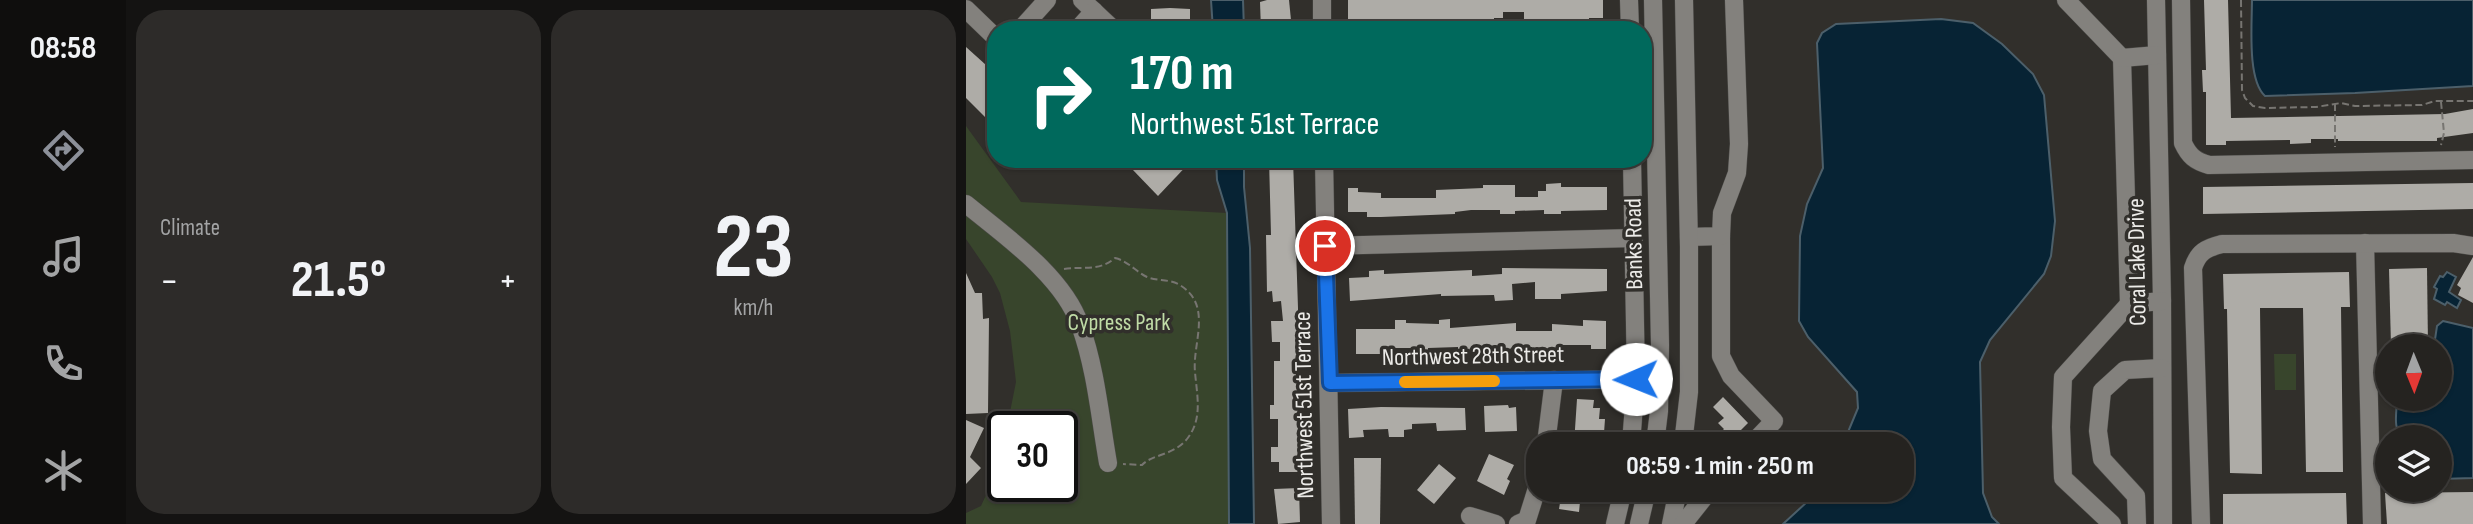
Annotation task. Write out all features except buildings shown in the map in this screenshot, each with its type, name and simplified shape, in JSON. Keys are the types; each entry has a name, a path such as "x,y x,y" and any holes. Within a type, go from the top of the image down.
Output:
{"street":[{"path":"1028,21 1047,0"},
{"path":"1322,0 1322,21"},
{"path":"1629,0 1630,21"},
{"name":"Banks Road","path":"1652,25 1653,0"},
{"path":"1684,0 1689,237 1689,392 1684,432"},
{"path":"1734,0 1739,144 1737,173 1722,213 1721,356 1731,376 1774,421 1763,432"},
{"path":"2066,0 2122,58 2129,304"},
{"name":"Coral Lake Drive","path":"2156,0 2163,524"},
{"path":"2181,0 2183,143 2189,155 2198,162 2209,165 2473,160"},
{"path":"1088,6 1104,21"},
{"path":"966,9 987,29"},
{"path":"2122,58 2157,55"},
{"path":"1652,101 1686,100"},
{"name":"Northwest 51st Terrace","path":"1324,168 1331,524"},
{"name":"Banks Road","path":"1632,168 1636,379 1632,432"},
{"name":"Banks Road","path":"1652,168 1660,379 1656,432"},
{"path":"966,204 1027,254 1062,293 1080,323 1108,463"},
{"path":"1689,237 1721,236"},
{"path":"1325,246 1634,237"},
{"path":"2365,243 2372,524"},
{"path":"2201,524 2193,268 2197,256 2208,247 2222,244 2453,243 2473,246"},
{"path":"2112,524 2063,478 2063,377 2129,304 2162,301"},
{"path":"2137,524 2136,496 2102,459 2098,430 2102,391 2125,370 2162,368"},
{"name":"Northwest 28th Street","path":"1330,383 1660,379"},
{"path":"1547,432 1553,380"},
{"path":"1518,524 1527,520 1533,502"},
{"path":"1615,524 1620,502"},
{"path":"1639,524 1644,502"},
{"path":"1671,524 1676,502"},
{"path":"1683,524 1700,502"},
{"path":"1470,516 1496,524"}],"path":[{"path":"2241,0 2242,90 2253,106 2422,105 2441,101 2473,101"},
{"path":"2441,101 2444,133 2441,160"},
{"path":"2335,104 2336,162"},
{"path":"1048,278 1067,268 1082,270 1107,265 1115,258 1144,276 1171,281 1181,286 1199,311 1194,363 1198,394 1196,424 1186,440 1172,453 1145,461 1142,465 1108,463"}],"green space":[{"name":"Cypress Park","path":"966,126 987,155 987,168 996,168 1021,202 1227,213 1229,524 966,524 966,513 981,506 987,493 987,502 1078,502 1078,411 1010,411 1016,382 1010,331 1000,293 966,239"},
{"path":"2274,354 2296,354 2296,390 2275,390"}],"water":[{"path":"1211,0 1243,0 1244,21 1212,21"},
{"path":"2252,0 2473,0 2473,86 2265,96 2255,78 2253,65"},
{"path":"1941,19 1973,23 2002,44 2033,74 2044,95 2055,221 2051,256 2044,274 1990,340 1980,362 1983,493 1992,517 1999,524 1783,524 1807,502 1914,502 1914,432 1848,432 1858,408 1857,392 1808,337 1799,321 1800,236 1807,204 1823,168 1817,43 1822,33 1836,24"},
{"path":"1216,168 1244,168 1250,248 1254,524 1229,524 1227,213 1217,180"},
{"path":"2447,272 2456,277 2449,292 2461,300 2457,308 2434,299 2437,289 2434,287 2440,276 2443,277"},
{"path":"2443,321 2473,328 2473,478 2452,479 2452,425 2396,425 2396,411 2452,411 2452,334 2436,334 2437,326"}],"slow traffic":[{"path":"1405,382 1494,381"}],"route":[{"path":"1325,246 1330,383 1636,379"}]}
